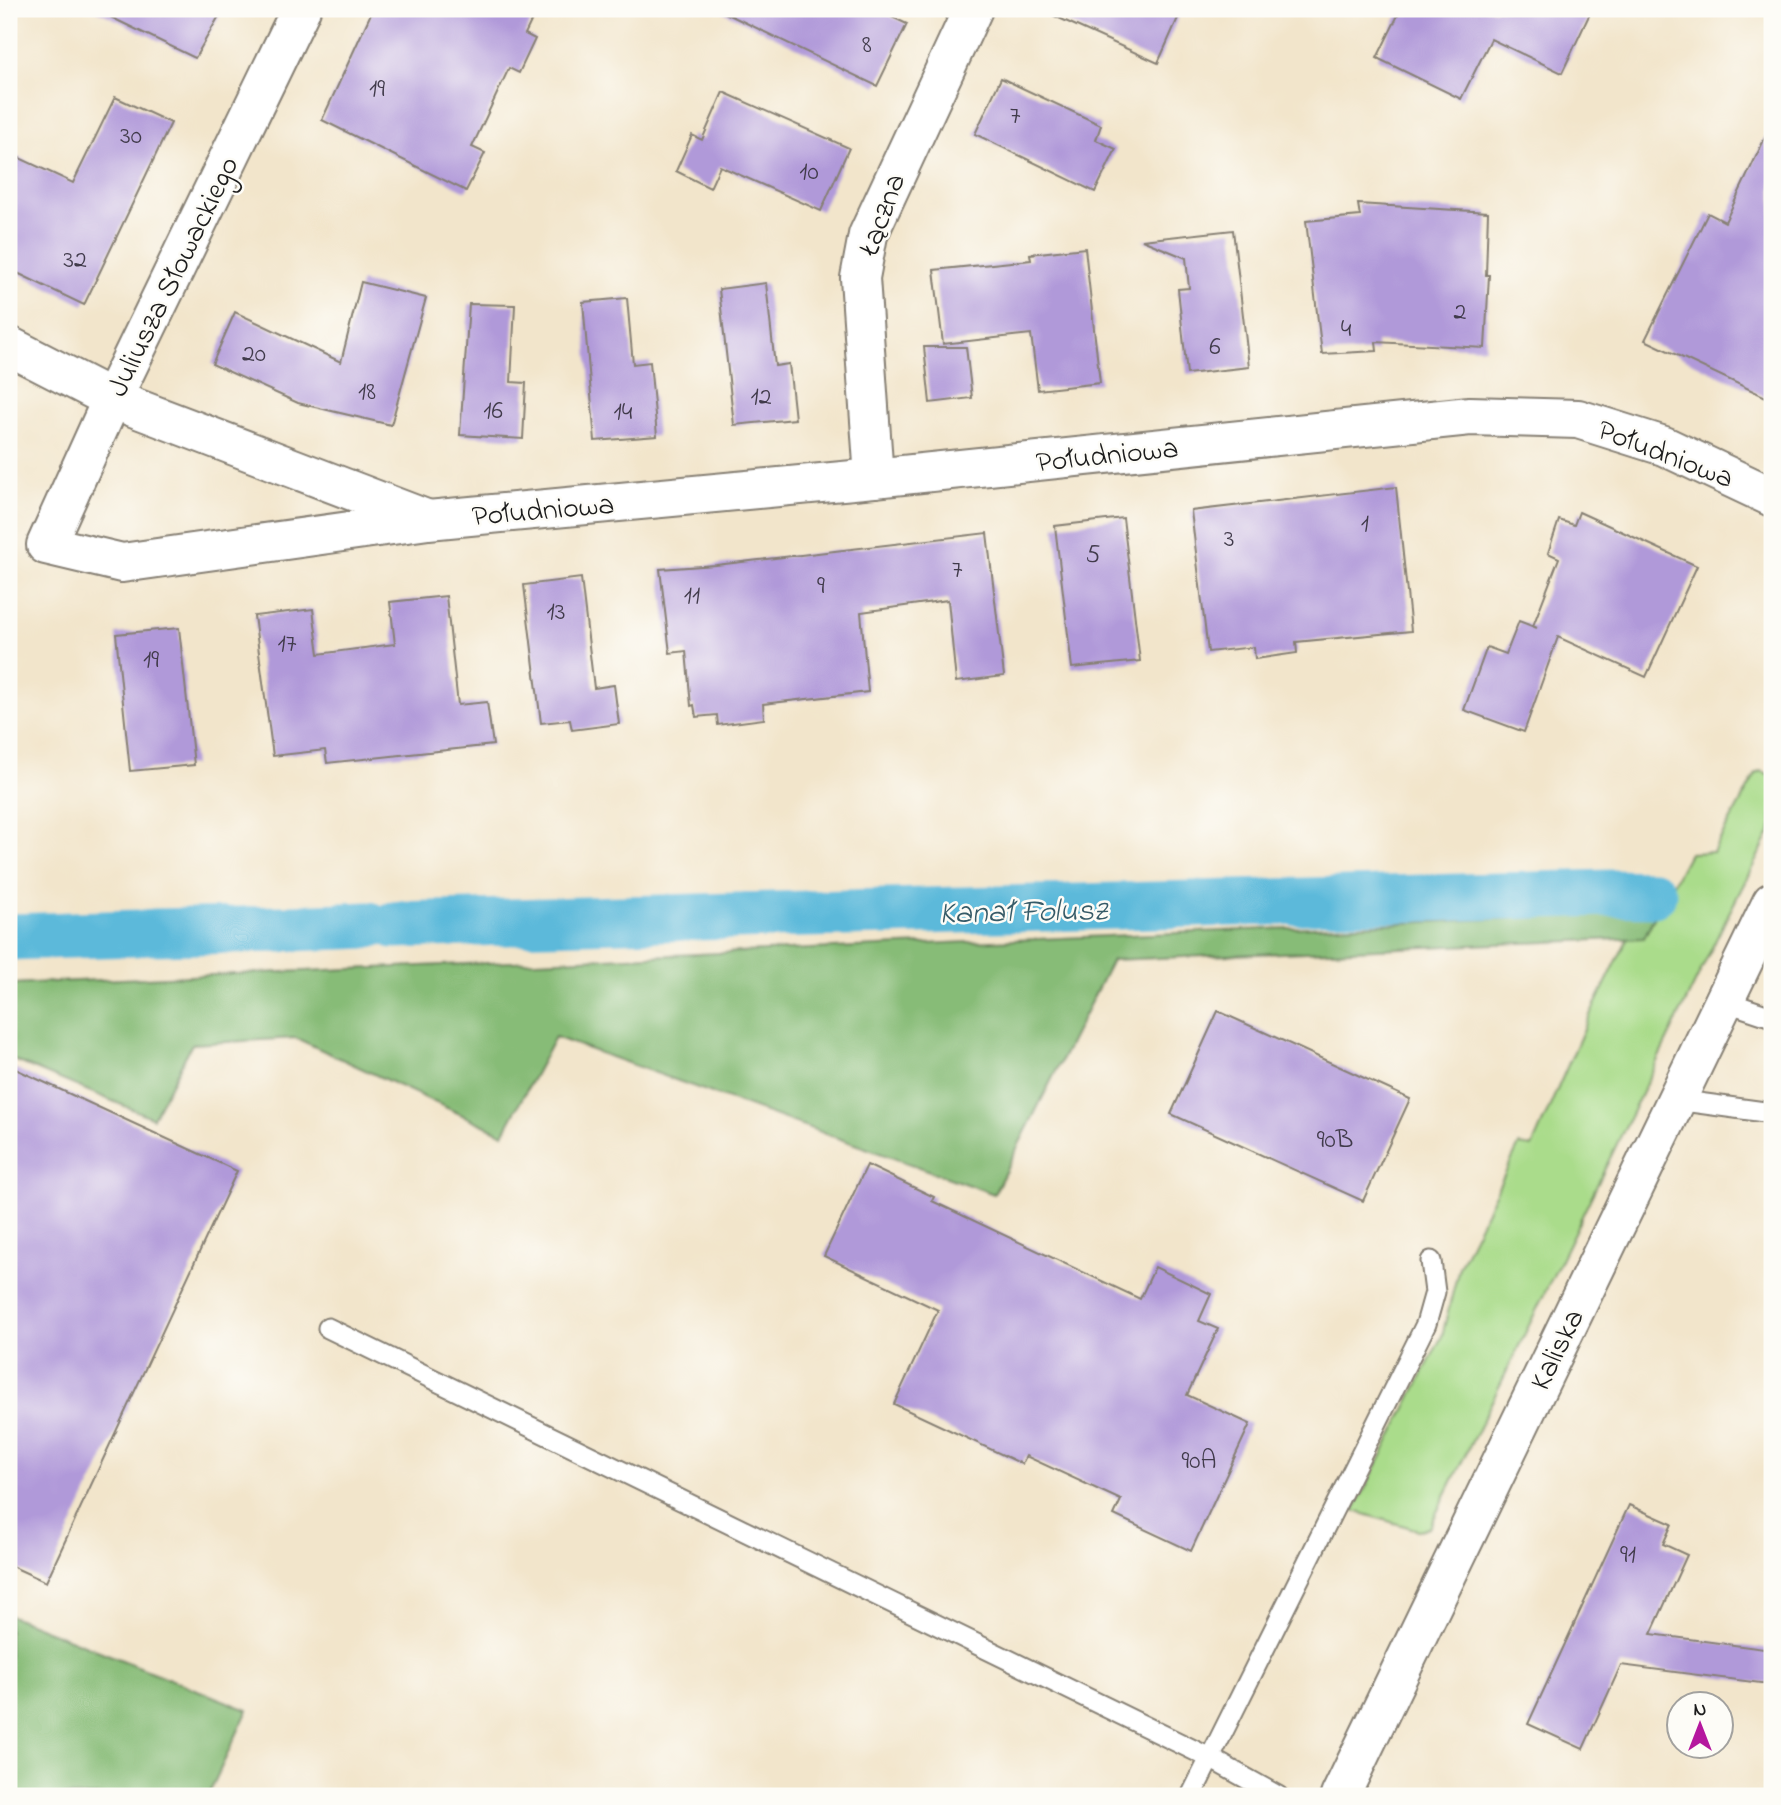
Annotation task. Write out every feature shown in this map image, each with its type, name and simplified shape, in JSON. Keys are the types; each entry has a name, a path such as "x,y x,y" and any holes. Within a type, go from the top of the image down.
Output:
{"street":[{"name":"Juliusza Słowackiego","path":"46,545 112,399 301,9"},
{"name":"Łączna","path":"874,478 860,278 868,235 973,9"},
{"name":"Południowa","path":"9,346 112,399 428,520"},
{"name":"Południowa","path":"46,545 122,563 428,520 874,478 1470,415 1578,419 1664,446 1772,497"},
{"name":"Kaliska","path":"1340,1796 1772,901"}],"lane":[{"path":"1724,1002 1772,1017"},
{"path":"1676,1100 1772,1113"},
{"path":"1191,1796 1426,1324 1435,1292 1432,1261"},
{"path":"328,1328 1210,1758 1278,1796"}],"green space":[{"path":"1762,771 1772,776 1772,829 1429,1528 1418,1530 1354,1511 1442,1336 1459,1267 1519,1145 1532,1147 1590,1015 1628,938 1644,937 1689,853 1713,852 1756,774"},
{"path":"1656,912 1644,938 1112,960 994,1194 555,1037 503,1134 296,1038 192,1044 153,1118 9,1058 9,984"},
{"path":"9,1615 248,1710 208,1796 9,1796"}],"building":[{"path":"94,9 223,9 195,58"},
{"path":"373,9 537,9 525,34 535,39 519,73 509,68 472,147 485,153 466,191 322,120"},
{"path":"717,9 875,9 907,24 877,86"},
{"path":"1039,9 1182,9 1158,63"},
{"path":"1401,9 1592,9 1562,73 1491,39 1461,99 1377,58"},
{"path":"1001,78 1101,125 1096,140 1116,149 1095,192 975,134"},
{"path":"723,92 849,148 821,211 720,166 710,188 676,171 692,135 702,140"},
{"path":"115,97 171,123 84,305 9,269 9,153 73,183"},
{"path":"1772,123 1772,400 1645,340 1708,213 1725,222"},
{"path":"1358,204 1488,212 1486,275 1489,275 1485,348 1376,342 1377,351 1322,354 1306,221 1360,216"},
{"path":"1233,230 1249,367 1187,374 1178,289 1189,288 1186,258 1142,240"},
{"path":"1085,248 1100,383 1038,390 1031,334 943,344 934,270 1031,260 1030,254"},
{"path":"361,282 426,298 391,425 298,403 212,364 235,312 341,362"},
{"path":"766,283 775,366 789,364 795,419 734,425 719,289"},
{"path":"627,298 633,364 650,362 657,436 595,441 583,302"},
{"path":"469,304 515,305 511,382 526,383 523,439 460,435"},
{"path":"924,347 966,347 972,398 930,403"},
{"path":"1396,487 1411,631 1296,642 1297,653 1255,659 1254,647 1208,652 1191,511"},
{"path":"1579,512 1697,566 1646,677 1558,637 1524,732 1464,710 1487,647 1506,654 1519,621 1537,628 1533,626 1559,558 1548,553 1559,520 1574,525"},
{"path":"1123,518 1140,661 1072,668 1055,526"},
{"path":"987,533 1004,676 956,682 948,600 861,612 868,692 763,704 764,719 718,725 717,715 696,717 694,705 691,706 686,651 670,653 660,569 716,565"},
{"path":"581,578 594,688 614,685 619,724 572,730 570,720 541,723 524,585"},
{"path":"446,596 458,705 487,702 493,745 327,763 325,750 273,756 254,616 313,609 319,654 395,644 390,602"},
{"path":"179,628 194,765 130,771 116,634"},
{"path":"1218,1011 1410,1099 1363,1201 1171,1114"},
{"path":"9,1066 237,1171 46,1582 9,1565"},
{"path":"867,1165 934,1197 932,1201 1140,1299 1155,1267 1211,1294 1199,1321 1218,1329 1187,1395 1250,1424 1191,1551 1114,1515 1121,1500 1026,1456 1022,1464 894,1404 938,1310 824,1256"},
{"path":"1629,1505 1672,1524 1663,1544 1687,1555 1651,1634 1772,1650 1768,1684 1621,1665 1583,1749 1528,1724"}],"waterway":[{"name":"Kanał Folusz","path":"394,925 1653,894"},
{"name":"Kanał Folusz","path":"292,928 369,925"},
{"name":"Kanał Folusz","path":"154,932 281,929"},
{"name":"Kanał Folusz","path":"9,937 137,933"}]}
